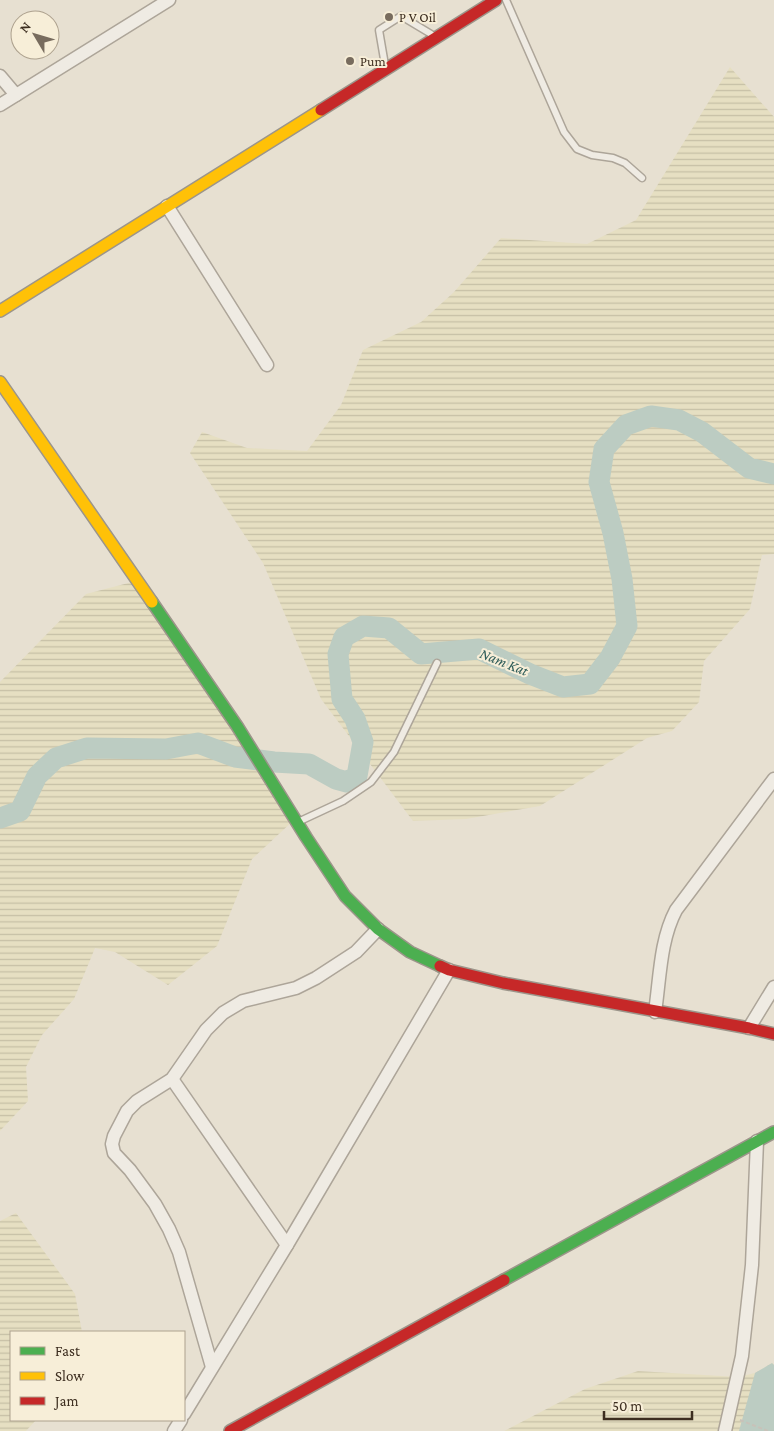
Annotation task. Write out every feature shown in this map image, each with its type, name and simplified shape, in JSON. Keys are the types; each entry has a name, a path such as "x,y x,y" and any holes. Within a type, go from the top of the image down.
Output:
{"main road":[{"path":"0,311 496,0"},
{"path":"0,382 237,726 270,781 345,896 378,929 410,952 449,970 503,983 774,1034"},
{"path":"230,1431 774,1132"}],"street":[{"path":"0,105 169,0"},
{"path":"0,76 16,95"},
{"path":"167,206 267,365"},
{"path":"655,1012 666,935 676,910 774,779"},
{"path":"212,1367 179,1252 169,1229 154,1204 130,1170 114,1152 112,1144 114,1136 127,1111 137,1101 172,1079 206,1030 223,1013 243,1001 296,988 316,978 356,952 378,929"},
{"path":"185,1412 287,1245 449,970"},
{"path":"749,1028 774,987"},
{"path":"172,1079 287,1245"},
{"path":"725,1431 742,1356 752,1265 757,1141"}],"lane":[{"path":"506,0 564,132 577,149 592,155 613,158 624,163 642,178"},
{"path":"386,69 379,30 401,16 436,38"},
{"path":"297,822 343,801 371,782 394,752 437,663"}],"path":[{"path":"739,1420 768,1431"}],"shaded area":[{"path":"730,67 774,117 774,554 762,555 750,609 704,661 699,702 672,731 647,738 540,806 466,819 413,821 321,699 263,563 190,453 202,432 247,448 307,451 341,405 363,350 421,322 454,292 501,238 587,244 636,220"},
{"path":"136,581 295,819 252,859 217,946 168,985 115,952 95,948 74,999 42,1035 26,1067 28,1101 0,1131 0,682 86,594"},
{"path":"16,1213 75,1294 82,1331 10,1331 10,1421 35,1421 26,1431 0,1431 0,1221"},
{"path":"772,1363 774,1365 774,1431 504,1431 585,1389 638,1371 738,1377 755,1373"},
{"path":"772,1363 774,1365 774,1431 739,1431 755,1373"}],"waterway":[{"name":"Nam Kat","path":"0,818 20,811 37,776 56,758 87,748 166,749 198,743 235,757 309,764 336,779 347,782 357,776 363,742 355,719 342,699 338,654 344,637 363,626 389,628 421,654 479,649 530,674 563,687 590,684 610,658 627,626 622,579 613,533 599,482 604,449 626,425 651,416 679,420 702,432 749,468 774,474"}],"traffic: fast":[{"path":"152,602 237,726 345,896 378,929 410,952 440,966"},
{"path":"504,1280 774,1132"}],"traffic: slow":[{"path":"0,311 321,110"},
{"path":"0,382 152,602"}],"traffic: jam":[{"path":"321,110 496,0"},
{"path":"440,966 449,970 503,983 774,1034"},
{"path":"230,1431 504,1280"}],"place":[{"name":"P V Oil","path":"389,17"},
{"name":"Pum","path":"350,61"}]}
